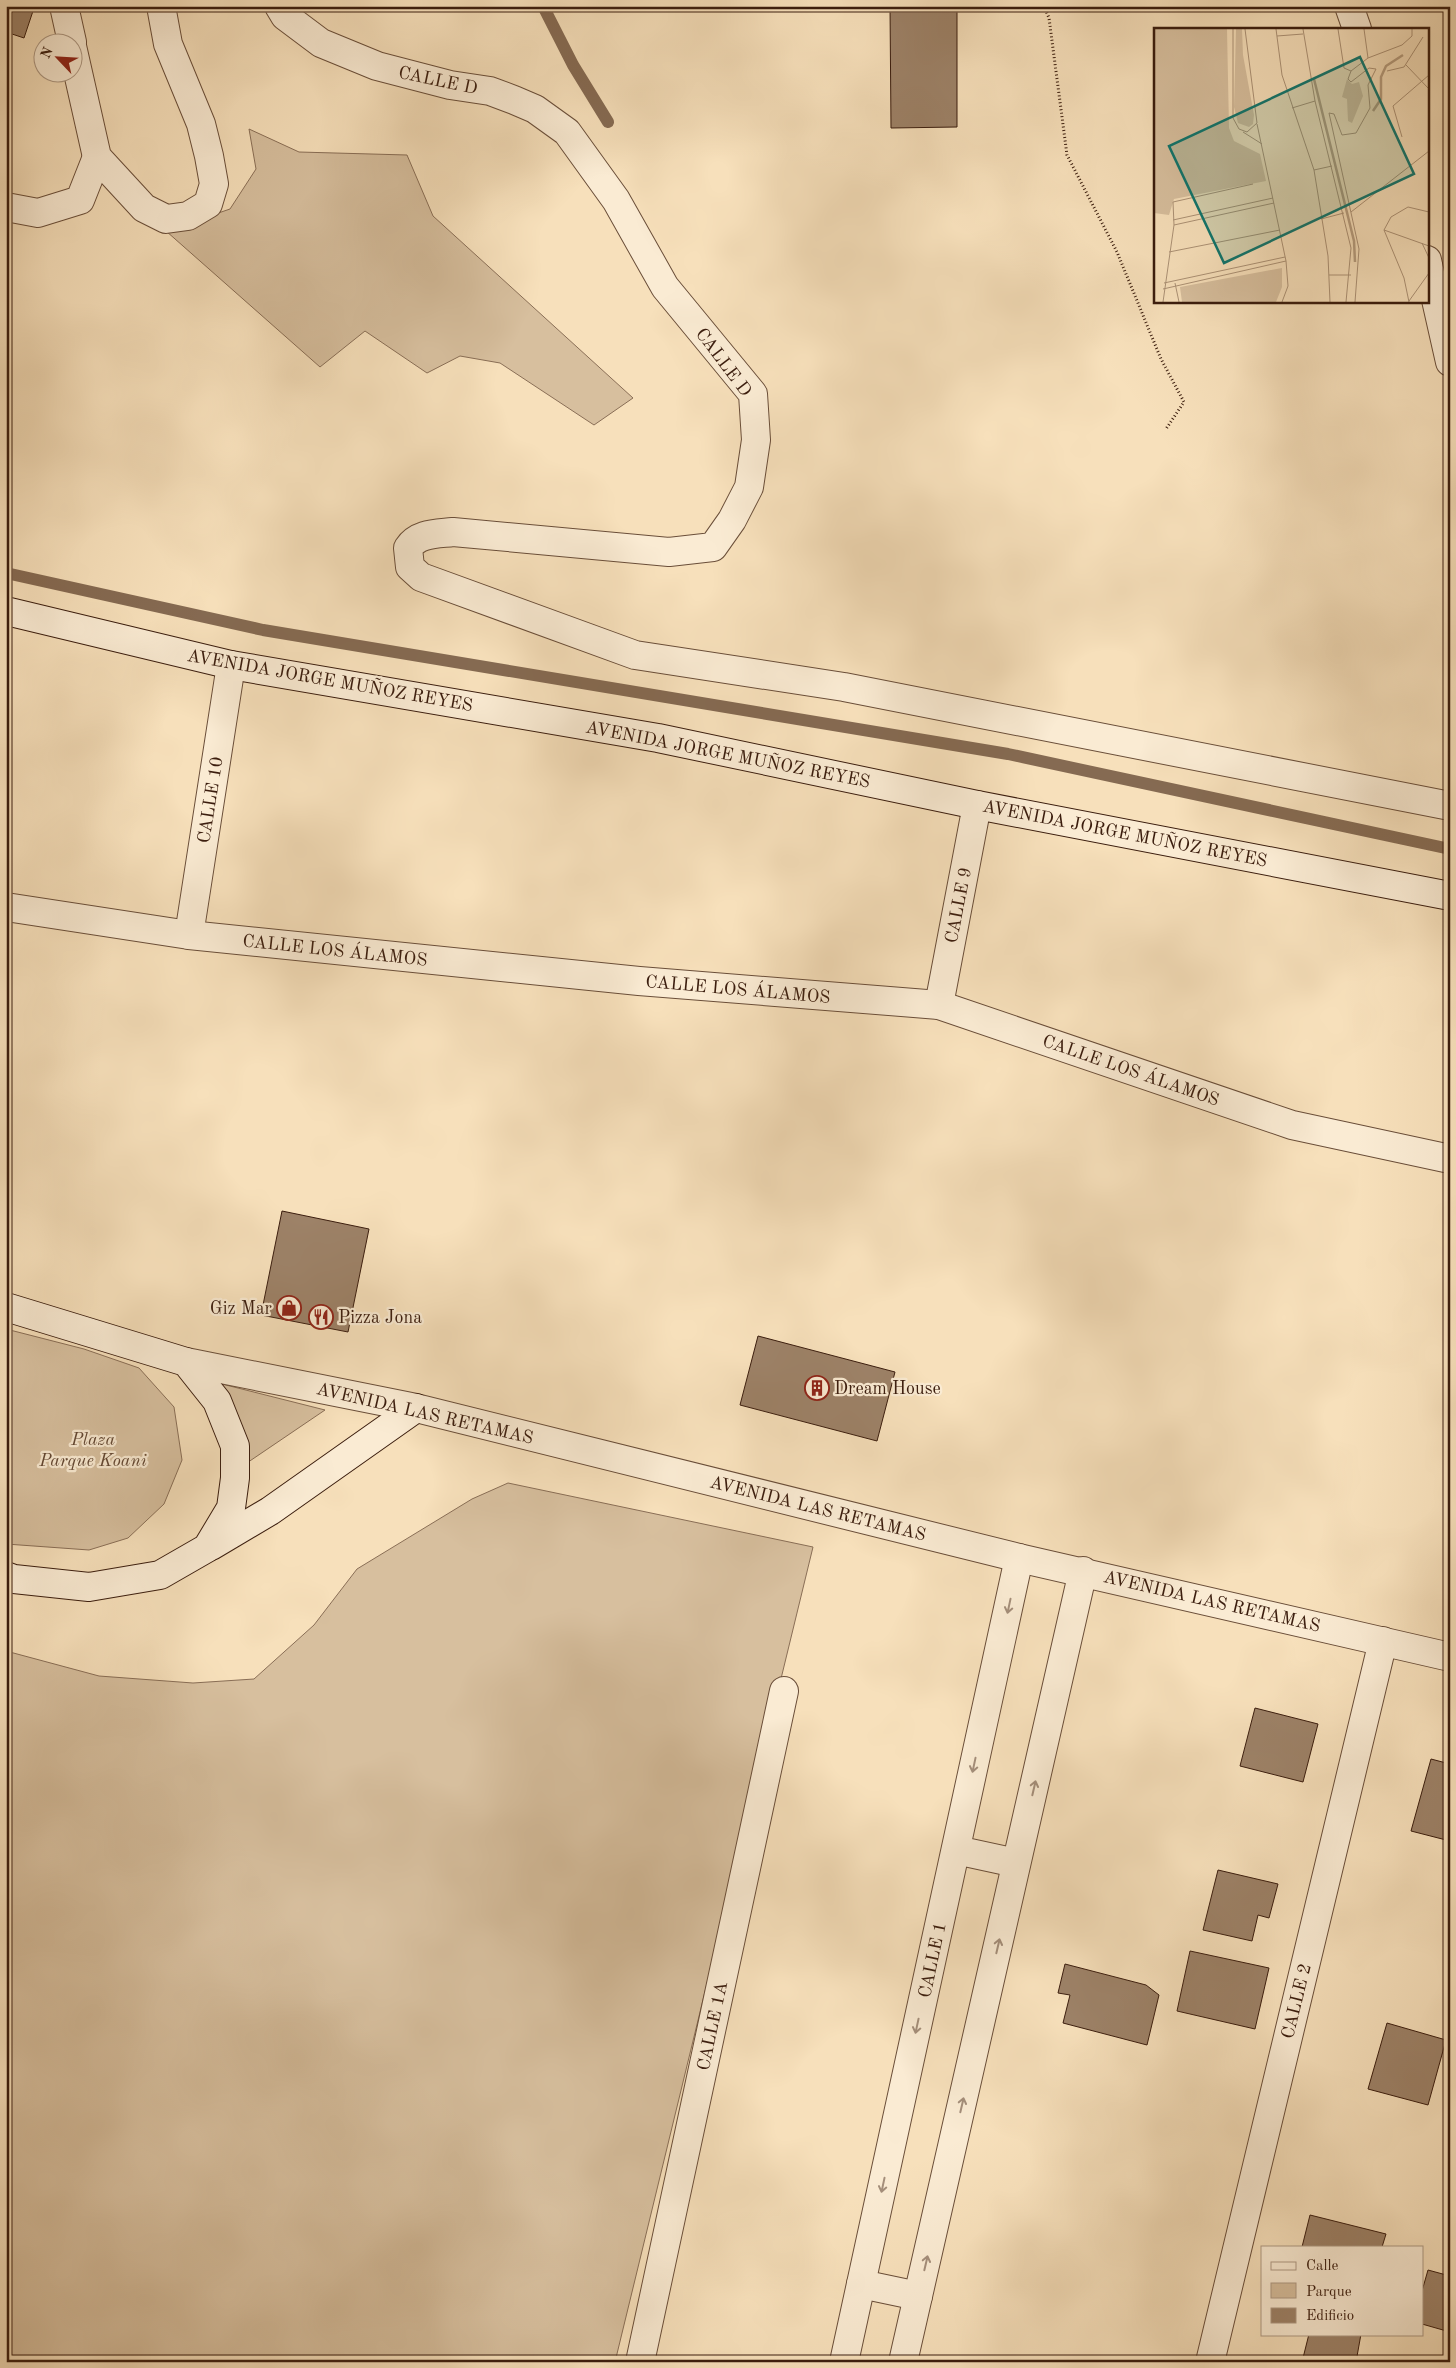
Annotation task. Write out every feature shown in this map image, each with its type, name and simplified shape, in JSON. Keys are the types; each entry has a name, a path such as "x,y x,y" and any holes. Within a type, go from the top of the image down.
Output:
{"street":[{"path":"64,6 70,32"},
{"path":"80,82 97,157 144,208 166,219 188,216 208,204 214,184 210,156 200,124 168,44 161,6"},
{"name":"CALLE D","path":"278,6 285,16 321,43 377,66 450,85 490,91 535,109 567,132 616,200 664,287 753,394 756,440 749,487 732,520 713,547 669,552 453,532 428,535 413,540 408,548 410,568 421,578 635,655 844,687 1450,806"},
{"path":"1349,6 1357,28"},
{"path":"6,207 38,213 80,200 97,157"},
{"path":"1428,264 1450,362"},
{"name":"AVENIDA JORGE MUÑOZ REYES","path":"6,611 231,665 658,738 977,805 1450,896"},
{"name":"CALLE 10","path":"189,935 231,665"},
{"name":"CALLE 9","path":"939,1005 977,805"},
{"name":"CALLE LOS ÁLAMOS","path":"6,907 189,935 639,981 939,1005 1292,1125 1450,1159"},
{"name":"AVENIDA LAS RETAMAS","path":"6,1307 186,1362 416,1408 1019,1558 1083,1571 1450,1657"},
{"path":"186,1362 218,1401 235,1446 235,1478 231,1508 207,1548"},
{"path":"6,1576 14,1579 89,1587 160,1575 270,1510 416,1408"},
{"name":"CALLE 1","path":"844,2362 1019,1558"},
{"path":"903,2362 1083,1571"},
{"name":"CALLE 2","path":"1210,2362 1383,1641"},
{"name":"CALLE 1A","path":"640,2362 784,1691"},
{"path":"956,1850 1016,1863"},
{"path":"861,2284 918,2296"}],"path":[{"path":"1044,6 1049,18 1066,155 1117,252 1161,359 1184,402 1166,429"}],"green space":[{"path":"249,129 299,152 407,155 433,216 633,398 594,425 500,363 460,356 427,373 365,331 320,367 166,231 230,209 256,169"},
{"name":"Plaza Parque Koani","path":"6,1329 84,1349 139,1368 174,1407 182,1460 164,1504 128,1538 89,1550 6,1544"},
{"path":"218,1383 325,1410 238,1469"},
{"path":"508,1483 813,1547 615,2362 6,2362 6,1651 99,1676 193,1683 254,1679 314,1625 357,1569 472,1499"}],"building":[{"path":"6,6 34,8 24,38 6,32"},
{"path":"890,6 957,6 957,127 891,128"},
{"path":"282,1211 369,1229 348,1332 261,1315"},
{"name":"Dream House","path":"758,1336 895,1372 877,1441 740,1405"},
{"path":"1255,1708 1318,1724 1303,1782 1240,1766"},
{"path":"1431,1759 1450,1764 1450,1841 1411,1831"},
{"path":"1218,1870 1278,1884 1269,1918 1258,1915 1252,1941 1203,1930"},
{"path":"1190,1951 1269,1968 1255,2029 1177,2011"},
{"path":"1065,1964 1146,1985 1159,1995 1147,2045 1063,2023 1070,1995 1058,1993"},
{"path":"1387,2023 1446,2040 1428,2105 1368,2089"},
{"path":"1310,2215 1386,2234 1382,2246 1302,2246"},
{"path":"1428,2270 1450,2276 1450,2332 1424,2325 1424,2284"},
{"path":"1308,2336 1361,2336 1356,2362 1302,2362"}],"waterway":[{"path":"543,6 573,65 608,122"},
{"path":"6,573 263,630 1008,754 1450,849"}],"place":[{"name":"Giz Mar","path":"289,1308"},
{"name":"Pizza Jona","path":"321,1317"},
{"name":"Dream House","path":"817,1388"}]}
